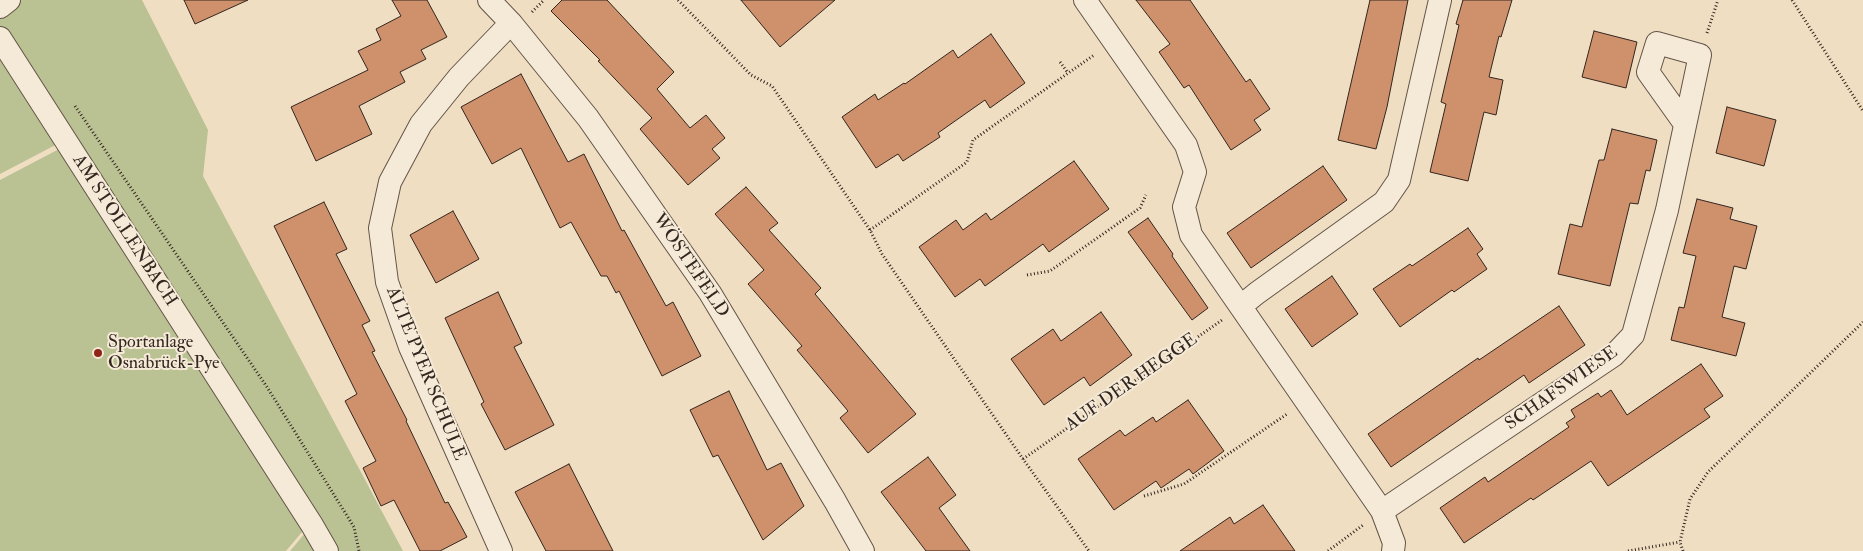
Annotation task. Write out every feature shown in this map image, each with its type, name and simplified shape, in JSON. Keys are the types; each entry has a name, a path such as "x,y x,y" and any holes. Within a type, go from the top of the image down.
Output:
{"street":[{"path":"0,7 9,0"},
{"name":"WÖSTEFELD","path":"489,0 511,23 588,118 710,293 863,551"},
{"path":"1086,0 1186,145 1194,172 1184,207 1191,235 1382,512 1394,543 1392,551"},
{"path":"1241,306 1384,202 1389,195 1398,180 1440,0"},
{"name":"ALTE PYER SCHULE","path":"501,551 410,347 388,282 380,228 390,182 420,124 459,77 511,23"},
{"name":"AM STOLLENBACH","path":"0,38 327,551"},
{"path":"1685,124 1648,72 1657,43 1700,55"},
{"name":"SCHAFSWIESE","path":"1382,512 1614,355 1633,335 1667,210 1700,55"}],"path":[{"path":"678,0 751,75 772,86 870,230 882,254 1023,459 1089,551"},
{"path":"1700,55 1718,0"},
{"path":"1792,0 1863,111"},
{"path":"870,230 967,162 973,140 1115,41"},
{"path":"1060,62 1068,73"},
{"path":"72,101 267,387 354,527 359,551"},
{"path":"1027,275 1050,271 1140,208 1146,195"},
{"name":"AUF DER HEGGE","path":"1023,459 1241,306"},
{"path":"1683,551 1680,542 1690,499 1708,472 1863,322"},
{"path":"1144,496 1184,484 1306,402"},
{"path":"1328,551 1382,512"},
{"path":"1628,551 1680,542"}],"green space":[{"path":"9,0 142,0 208,130 203,176 403,551 290,551 312,525 65,140 0,174 0,7"},
{"name":"Sportanlage Osnabrück-Pye","path":"63,147 307,526 286,551 0,551 0,180"}],"building":[{"path":"184,0 248,0 195,24"},
{"path":"392,0 427,0 447,37 421,50 426,59 400,72 405,82 359,106 372,134 316,161 291,107 368,70 358,51 381,40 376,29 401,16"},
{"path":"562,0 607,0 674,72 657,89 690,128 706,115 725,138 712,149 720,158 688,185 640,129 652,118 598,61 600,60 551,11"},
{"path":"741,0 835,0 780,47"},
{"path":"1136,0 1190,0 1246,82 1250,79 1270,109 1254,120 1261,130 1231,150 1189,85 1184,88 1159,52 1170,44"},
{"path":"1370,0 1408,0 1387,107 1376,149 1338,140"},
{"path":"1463,0 1512,0 1501,37 1499,36 1489,77 1503,80 1496,115 1484,112 1468,181 1430,172 1446,104 1441,102 1459,25 1456,24"},
{"path":"1594,31 1637,42 1626,88 1582,77"},
{"path":"991,34 1025,83 990,108 985,100 938,133 940,137 903,161 898,154 876,168 842,117 875,94 878,100 905,84 953,50 958,58"},
{"path":"521,74 568,162 584,154 622,231 624,230 666,306 673,302 701,356 662,376 619,291 616,293 607,276 601,276 571,222 560,228 521,148 492,164 461,107"},
{"path":"1727,107 1776,120 1764,166 1716,153"},
{"path":"1612,129 1657,140 1650,171 1646,170 1638,204 1630,203 1610,286 1558,274 1570,224 1582,227 1599,160 1604,160"},
{"path":"1074,161 1109,209 1049,252 1043,244 985,286 980,279 955,297 919,247 956,220 963,230 986,213 991,220"},
{"path":"1323,166 1347,200 1251,268 1227,233"},
{"path":"746,187 778,223 769,230 821,288 815,294 916,414 868,453 840,418 848,411 797,350 802,346 748,284 764,270 715,214"},
{"path":"1697,199 1733,208 1730,219 1757,226 1746,269 1734,266 1722,317 1745,323 1736,356 1671,340 1679,307 1684,308 1696,256 1683,253"},
{"path":"324,202 347,249 336,254 370,321 362,325 375,351 372,352 407,420 445,503 448,502 467,537 440,551 420,551 394,500 381,506 363,468 376,461 345,401 357,394 274,226"},
{"path":"453,211 479,259 436,283 410,235"},
{"path":"1148,218 1208,308 1192,320 1128,232"},
{"path":"1468,228 1483,249 1477,254 1487,269 1454,292 1452,290 1400,327 1373,289 1410,264 1412,266"},
{"path":"1332,276 1358,314 1312,347 1285,309"},
{"path":"498,292 522,343 514,347 554,425 505,450 481,404 484,402 445,318"},
{"path":"1559,306 1585,345 1529,383 1524,375 1391,467 1368,434 1478,358 1479,360"},
{"path":"1101,312 1132,355 1090,386 1084,377 1044,405 1011,359 1053,329 1061,341"},
{"path":"1701,364 1723,396 1704,409 1710,417 1608,486 1591,461 1464,543 1440,508 1485,477 1488,482 1569,427 1566,423 1575,417 1571,410 1598,393 1601,397 1611,390 1627,415"},
{"path":"729,391 767,470 781,463 804,506 763,540 718,455 713,457 690,410"},
{"path":"1188,400 1224,451 1193,474 1189,469 1161,488 1156,481 1114,510 1078,459 1120,430 1125,436 1153,417 1156,422"},
{"path":"928,457 956,495 939,508 970,551 926,551 881,492"},
{"path":"569,464 613,551 546,551 515,492"},
{"path":"1263,505 1295,551 1180,551 1230,517 1234,524"}],"place":[{"name":"Sportanlage Osnabrück-Pye","path":"98,353"}]}
